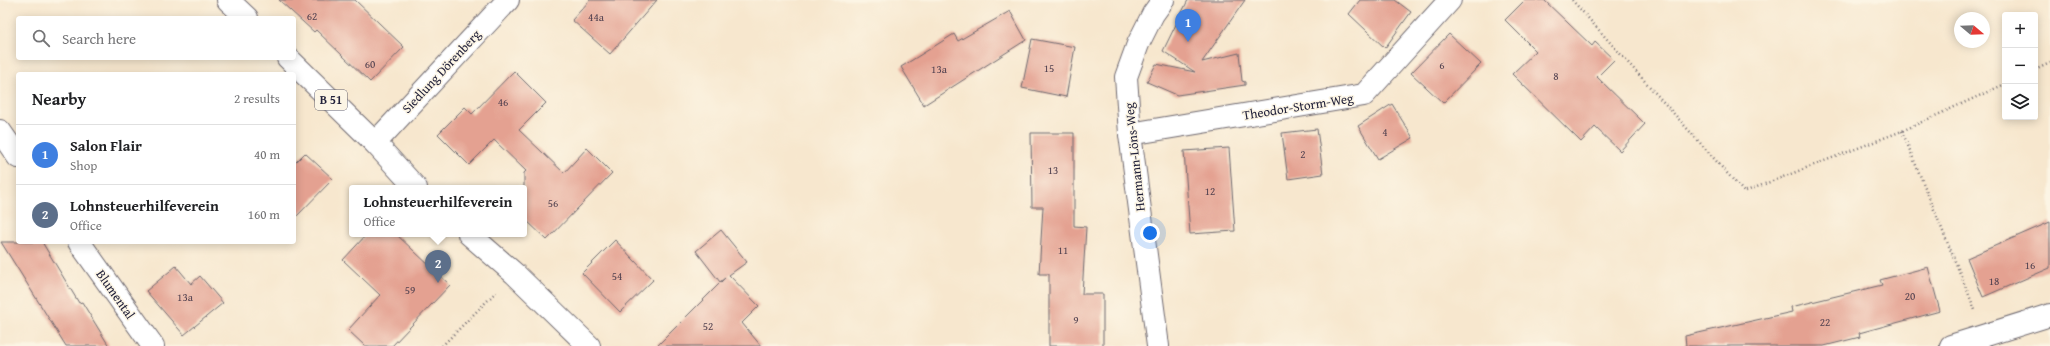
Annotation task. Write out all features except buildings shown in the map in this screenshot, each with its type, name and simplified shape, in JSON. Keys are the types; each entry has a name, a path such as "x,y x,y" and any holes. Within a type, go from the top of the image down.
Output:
{"street":[{"path":"228,0 245,16"},
{"name":"Siedlung Dörenberg","path":"374,143 508,0"},
{"name":"Hermann-Löns-Weg","path":"1158,346 1130,134 1126,77 1138,44 1153,14 1163,0"},
{"name":"Theodor-Storm-Weg","path":"1130,134 1364,95 1450,0"},
{"name":"B 51","path":"290,60 374,143 413,185"},
{"path":"0,131 16,154"},
{"path":"472,237 514,274 589,346"},
{"name":"Blumental","path":"80,244 153,346"},
{"path":"1951,346 2050,315"}],"path":[{"path":"1572,0 1744,192 1902,131 2002,85"},
{"path":"2038,69 2050,63"},
{"path":"1902,131 1985,335"},
{"path":"442,346 514,274"}],"place":[{"name":"Salon Flair","path":"1188,42"},
{"name":"Lohnsteuerhilfeverein","path":"438,283"}]}
